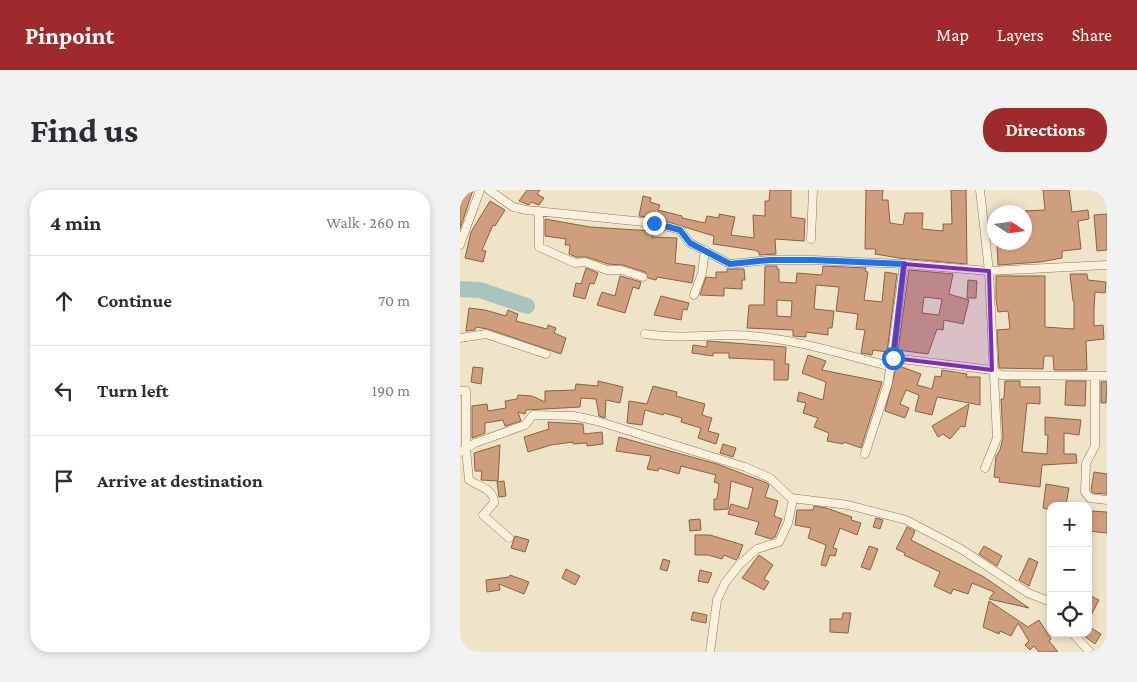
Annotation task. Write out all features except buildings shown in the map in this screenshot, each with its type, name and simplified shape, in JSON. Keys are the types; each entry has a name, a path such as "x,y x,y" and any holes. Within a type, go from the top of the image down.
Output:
{"street":[{"path":"460,244 480,190"},
{"path":"489,190 513,207 654,223 680,230 690,243 730,264 805,260 904,264 989,271 1107,266"},
{"path":"811,240 813,190"},
{"path":"980,190 989,271 992,370 997,438 985,468"},
{"path":"540,211 539,247 575,263 584,262 607,270 621,270 642,277"},
{"path":"694,295 702,273 705,250"},
{"path":"865,454 888,383 893,358 904,264"},
{"path":"460,338 486,334 546,354"},
{"path":"645,334 700,337 726,335 789,341 885,365 893,358 992,370 1001,375 1107,376"},
{"path":"1095,376 1096,446 1086,464 1085,492 1090,498 1107,500"},
{"path":"460,390 466,390 463,451 469,480 490,491 494,496 494,503 483,515 509,538"},
{"path":"463,451 475,443 525,425 534,415 574,416 597,421 745,468 770,478 791,498 848,505 906,520 961,549 1028,593 1047,600"},
{"path":"710,652 717,600 725,583 739,565 757,549 779,542 788,522 791,498"},
{"path":"1076,637 1090,652"}],"highlighted area":[{"path":"904,264 989,271 992,370 893,358"}],"waterway":[{"path":"460,289 480,290 527,306"}],"route":[{"path":"654,223 680,230 690,243 730,264 770,260 813,260 904,264 893,358"}]}
